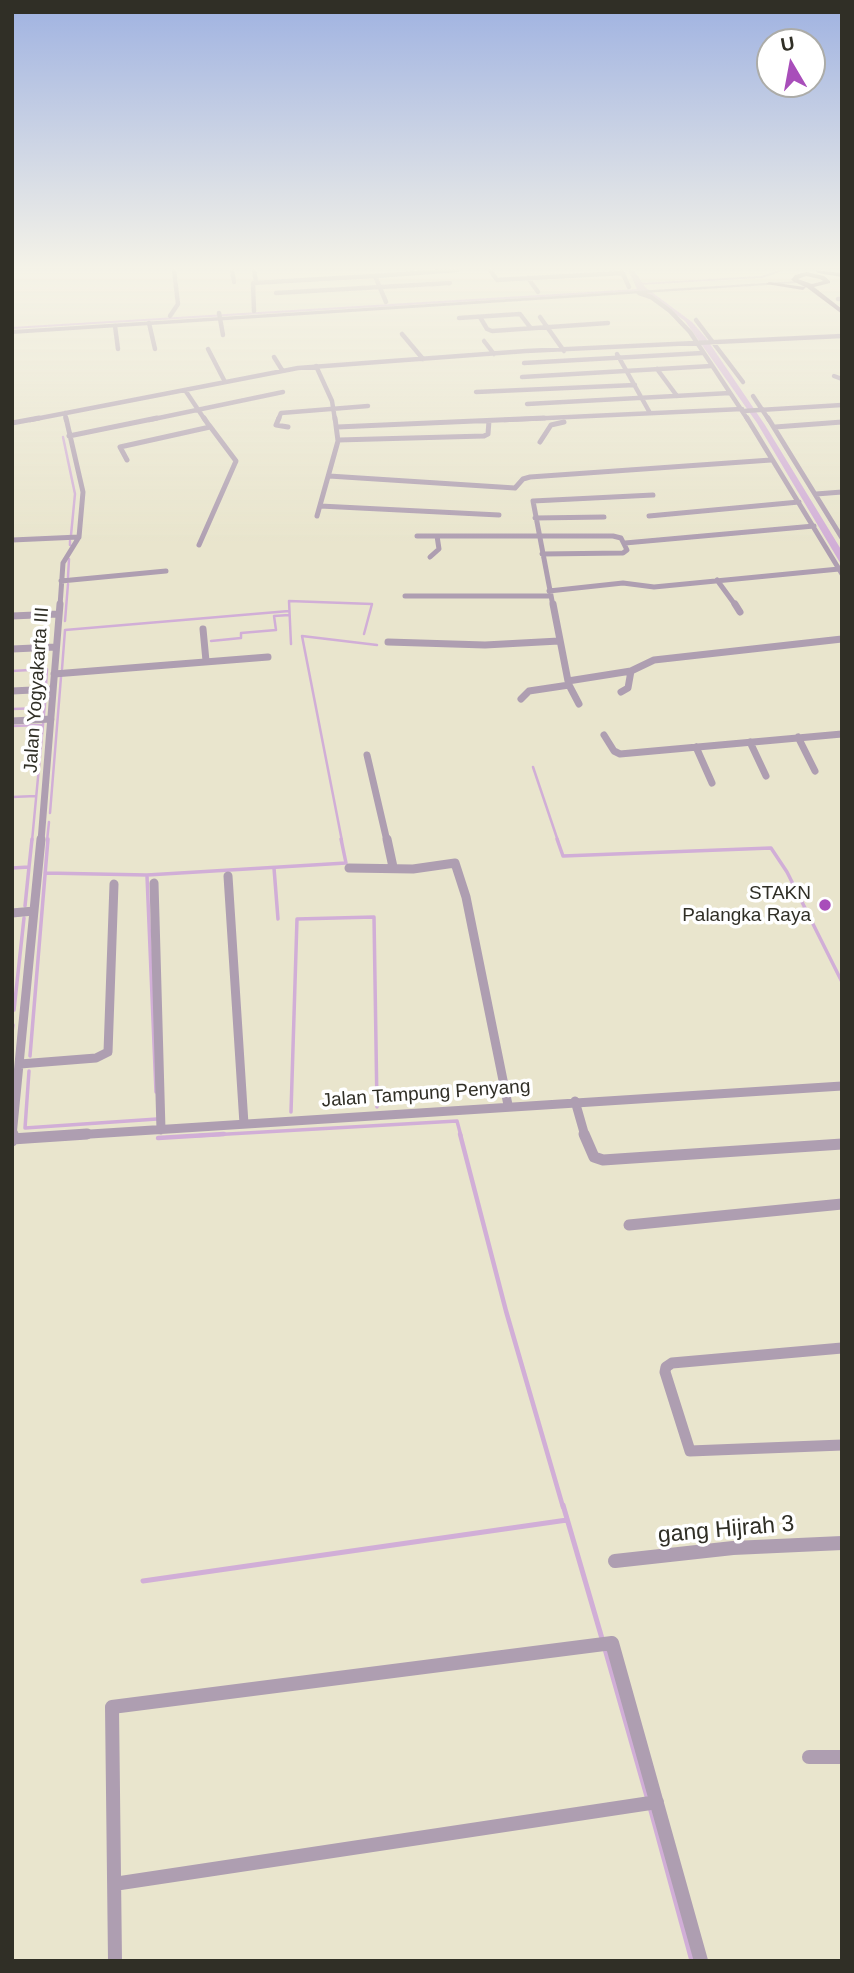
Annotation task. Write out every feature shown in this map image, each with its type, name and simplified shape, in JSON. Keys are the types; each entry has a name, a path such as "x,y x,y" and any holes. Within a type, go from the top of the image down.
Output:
{"street":[{"path":"215,362 225,382"},
{"path":"277,362 282,370"},
{"path":"12,424 282,370 376,362"},
{"path":"524,363 542,362"},
{"path":"622,362 650,413"},
{"path":"405,596 550,593 623,583 654,587 840,572 771,460 745,411 708,362"},
{"path":"728,362 743,382"},
{"path":"316,366 333,407 338,440 317,516"},
{"path":"522,377 711,366"},
{"path":"657,369 677,396"},
{"path":"834,376 842,379"},
{"path":"477,392 635,385"},
{"path":"184,390 236,461 199,545"},
{"path":"69,436 283,392"},
{"path":"527,404 730,393"},
{"path":"753,396 775,427 842,538"},
{"path":"337,427 842,405"},
{"path":"288,427 275,425 281,413 368,406"},
{"name":"Jalan Yogyakarta III","path":"12,1140 61,581 64,559 79,537 83,492 65,413"},
{"path":"540,442 551,425 575,421 577,417"},
{"path":"338,440 484,436 488,434 489,421"},
{"path":"775,427 842,422"},
{"path":"127,460 120,447 122,446 209,425"},
{"path":"328,476 515,488 523,479 530,477 771,460"},
{"path":"816,494 842,492"},
{"path":"579,704 569,683 559,641 533,502 653,495"},
{"path":"649,516 799,502"},
{"path":"320,506 499,516"},
{"path":"535,518 604,517"},
{"path":"417,536 616,536 625,543 814,526"},
{"path":"430,557 439,549 437,536"},
{"path":"12,540 79,537"},
{"path":"542,554 626,553 625,543"},
{"path":"61,581 166,571"},
{"path":"717,580 740,612"},
{"path":"12,616 58,614"},
{"path":"203,629 206,661"},
{"path":"521,699 529,691 631,671 659,659 842,639"},
{"path":"388,642 485,645 559,641"},
{"path":"12,649 56,647"},
{"path":"54,674 268,656"},
{"path":"621,692 628,688 631,671"},
{"path":"12,691 53,689"},
{"path":"12,721 51,719"},
{"path":"604,735 614,751 620,754 842,734"},
{"path":"798,737 815,771"},
{"path":"750,742 766,776"},
{"path":"696,747 712,783"},
{"path":"367,755 393,867"},
{"path":"349,868 413,869 455,863 466,897 508,1105"},
{"path":"228,876 244,1124"},
{"path":"154,883 161,1130"},
{"path":"20,1064 96,1058 108,1052 114,884"},
{"path":"12,913 34,911"},
{"path":"12,1018 24,1017"},
{"name":"Jalan Tampung Penyang","path":"12,1140 508,1105 842,1086"},
{"path":"575,1101 589,1150 594,1157 603,1160 842,1144"},
{"path":"629,1225 842,1204"},
{"path":"842,1348 672,1363 666,1367 665,1372 687,1446 694,1452 842,1445"},
{"name":"gang Hijrah 3","path":"614,1561 733,1548 842,1543"},
{"path":"115,1961 111,1707 612,1643 701,1961"},
{"path":"809,1757 842,1757"},
{"path":"114,1884 657,1802"}],"shaded area":[{"path":"714,362 722,362 765,425 842,551 842,566 757,423"}],"waterway":[{"path":"63,437 75,494 71,535"},
{"path":"68,577 69,559"},
{"path":"65,621 68,584"},
{"path":"291,644 289,601 372,604 364,634"},
{"path":"62,669 65,630 289,611"},
{"path":"211,641 241,638 241,633 276,630 274,616 289,615"},
{"path":"342,841 302,636 377,645"},
{"path":"12,671 47,669 46,685"},
{"path":"50,813 61,677"},
{"path":"43,725 46,693"},
{"path":"12,709 44,708"},
{"path":"12,726 43,725"},
{"path":"32,841 43,725"},
{"path":"533,767 558,841"},
{"path":"12,797 36,796"},
{"path":"47,841 49,822"},
{"path":"29,867 32,839"},
{"path":"45,873 48,839"},
{"path":"45,873 147,875 346,863 341,839"},
{"path":"557,839 563,856 771,848 787,872 842,982"},
{"path":"12,868 29,867"},
{"path":"25,906 29,867"},
{"path":"274,868 278,919"},
{"path":"30,1056 45,873"},
{"path":"147,876 156,1092"},
{"path":"291,1112 297,919 374,917 377,1107"},
{"path":"14,1010 24,918"},
{"path":"12,1032 13,1025"},
{"path":"29,1071 25,1128 157,1119"},
{"path":"193,1136 457,1121 461,1136"},
{"path":"158,1138 224,1134"},
{"path":"460,1134 506,1311 563,1507"},
{"path":"563,1505 603,1642"},
{"path":"143,1581 567,1520"},
{"path":"605,1649 648,1800"},
{"path":"650,1807 692,1961"}],"place":[{"name":"STAKN Palangka Raya","path":"825,905"}]}
